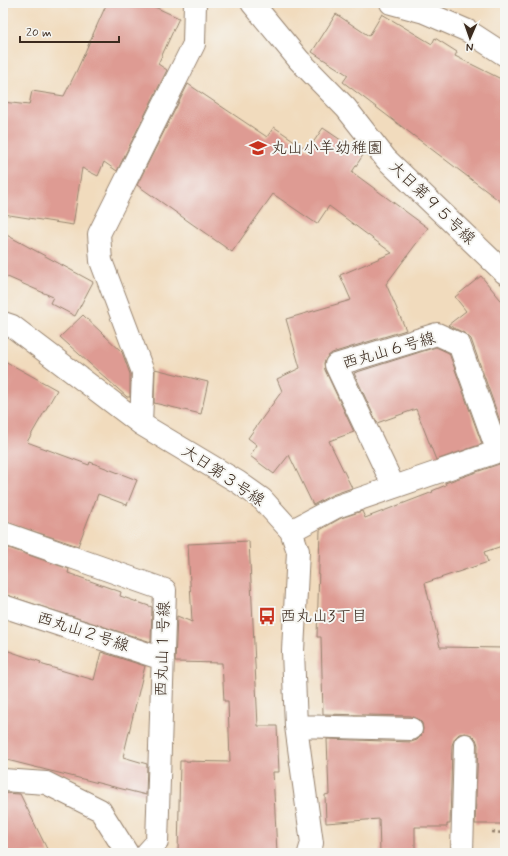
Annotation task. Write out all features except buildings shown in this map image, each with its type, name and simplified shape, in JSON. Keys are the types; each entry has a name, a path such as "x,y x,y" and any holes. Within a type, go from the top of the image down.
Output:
{"street":[{"path":"141,424 143,372 101,261 99,234 194,44 195,3"},
{"name":"大日第９５号線","path":"252,3 299,60 346,108 386,160 505,273"},
{"path":"391,3 424,12 468,31 505,55"},
{"name":"大日第３号線","path":"3,323 12,326 141,424 244,486 262,499 291,531 298,551 294,651 296,726 312,843 310,853"},
{"name":"西丸山６号線","path":"394,487 336,365 437,334 459,344 502,451"},
{"path":"291,531 336,507 502,451"},
{"name":"西丸山１号線","path":"3,533 165,590 156,842 147,853"},
{"name":"西丸山２号線","path":"3,606 163,659"},
{"path":"296,726 411,729"},
{"path":"462,853 465,745"},
{"path":"3,780 46,783 100,810 127,853"}],"place":[{"name":"丸山小羊幼稚園","path":"258,148"},
{"name":"西丸山3丁目","path":"267,616"}]}
